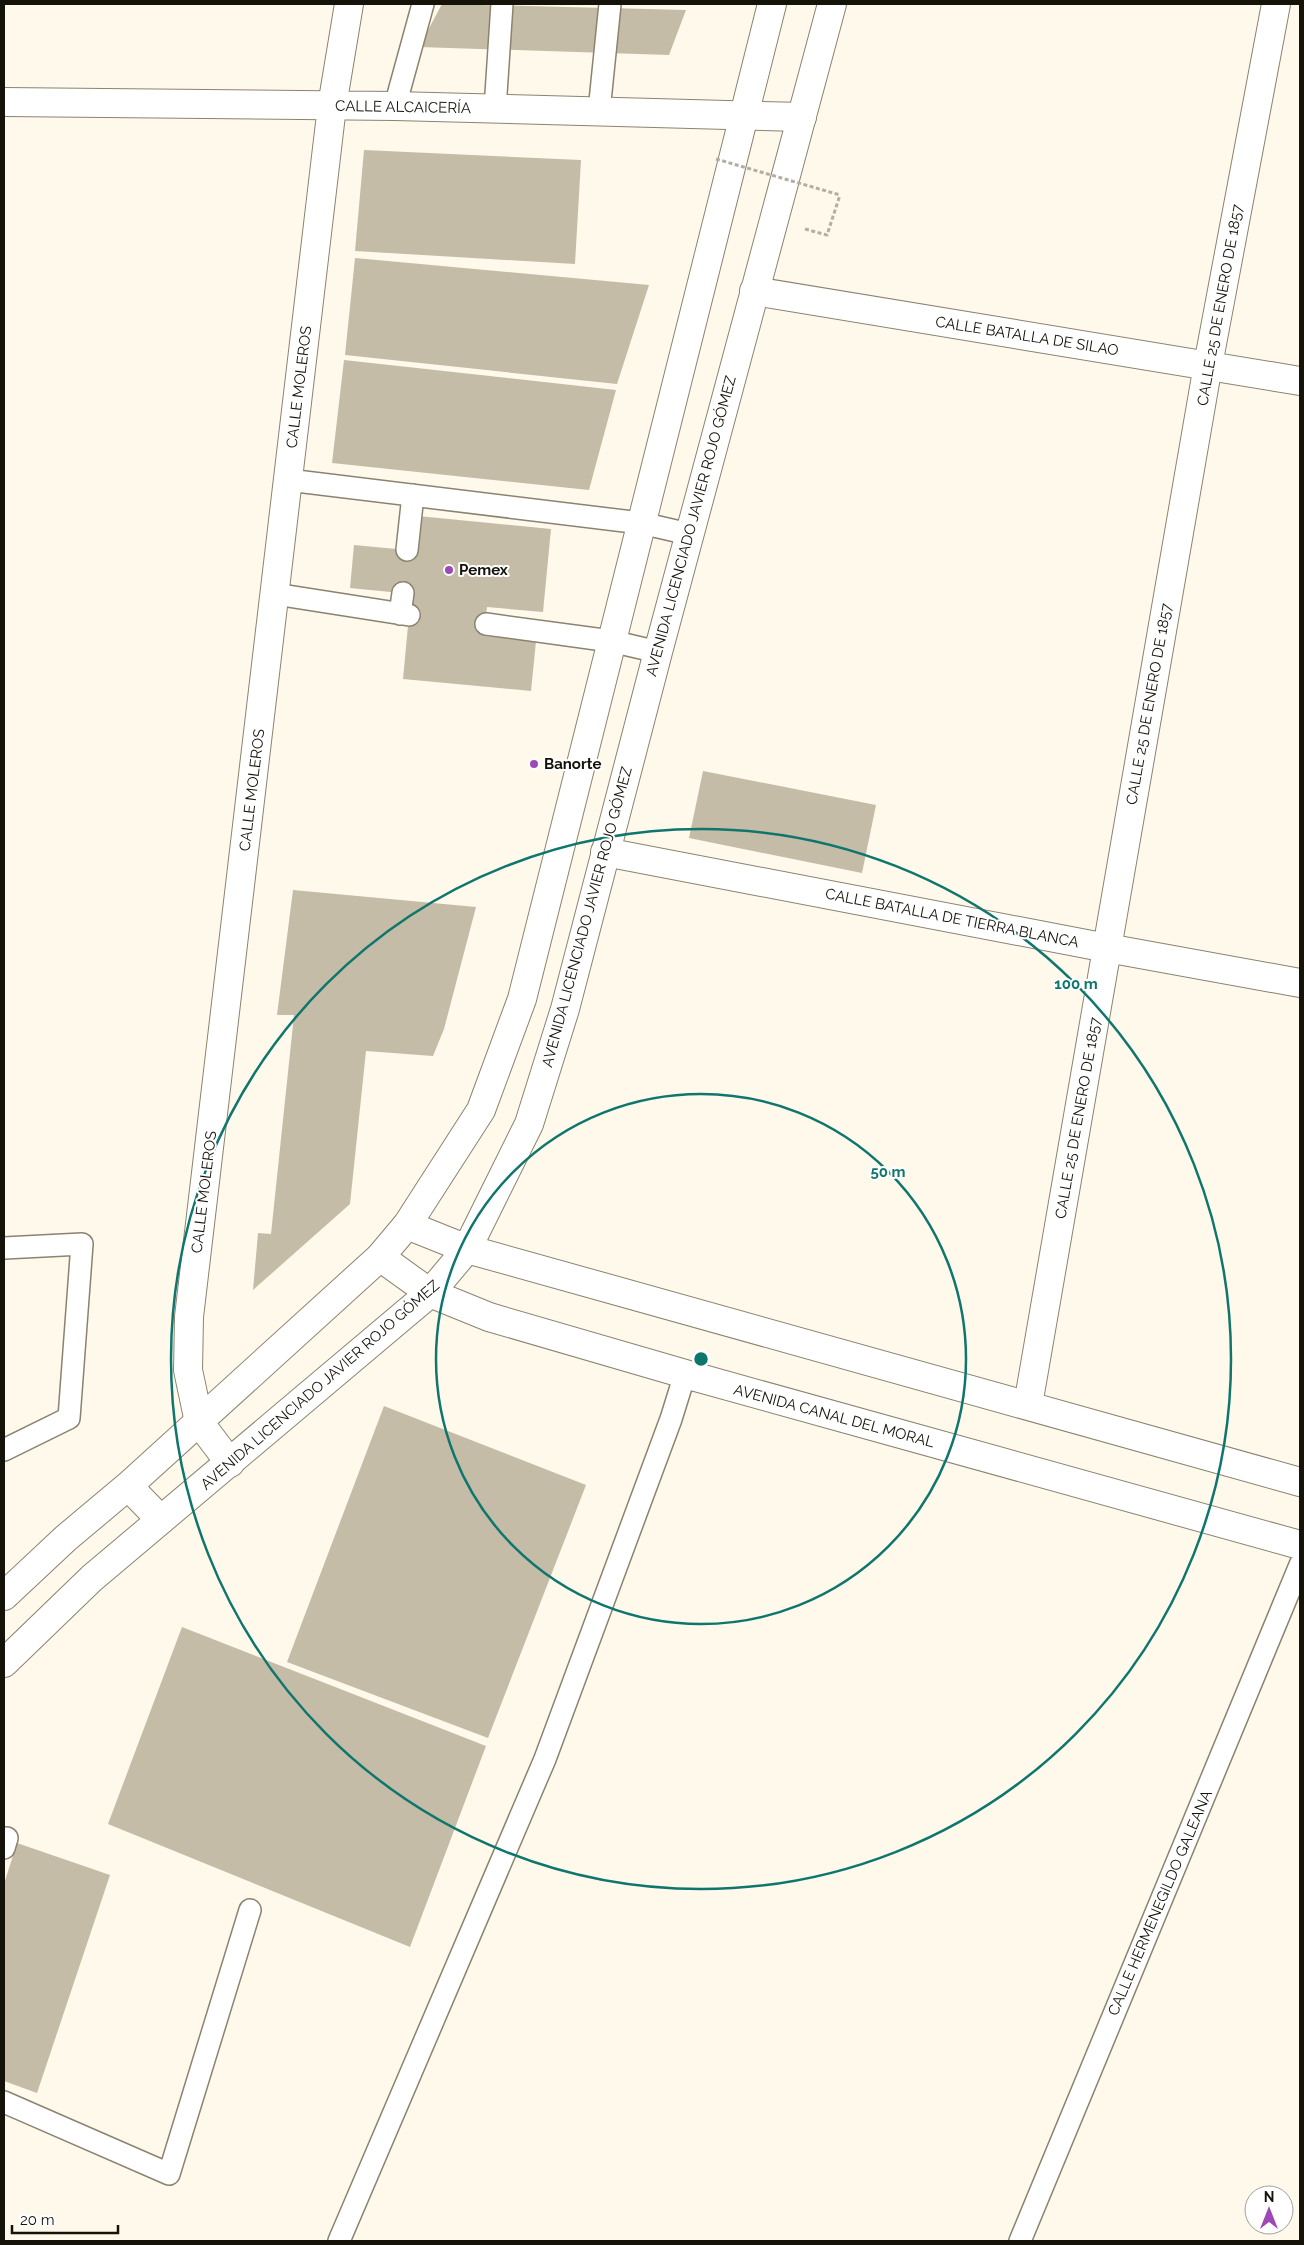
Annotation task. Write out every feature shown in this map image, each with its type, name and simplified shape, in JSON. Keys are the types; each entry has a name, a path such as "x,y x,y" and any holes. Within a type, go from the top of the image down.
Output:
{"main road":[{"name":"CALLE MOLEROS","path":"230,1463 199,1422 188,1370 189,1317 332,106 349,4"},
{"path":"4,1596 66,1538 128,1486 380,1257 406,1225 481,1110 522,999 743,115 766,4"},
{"name":"AVENIDA LICENCIADO JAVIER ROJO GÓMEZ","path":"4,1663 92,1578 430,1293 467,1249 529,1124 565,1009 689,534 832,4"},
{"name":"CALLE 25 DE ENERO DE 1857","path":"1028,1405 1208,366 1276,4"},
{"name":"CALLE ALCAICERÍA","path":"4,102 395,106 802,117"},
{"name":"CALLE BATALLA DE SILAO","path":"754,291 1300,381"},
{"name":"CALLE BATALLA DE TIERRA BLANCA","path":"605,852 1107,948 1300,982"},
{"path":"406,1225 467,1249 1300,1482"},
{"name":"AVENIDA CANAL DEL MORAL","path":"380,1257 430,1293 490,1317 685,1374 1300,1545"},
{"path":"128,1486 161,1520"}],"lane":[{"path":"395,106 423,4"},
{"path":"495,109 502,4"},
{"path":"599,112 610,4"},
{"path":"288,480 413,495 496,515 641,523 689,534"},
{"path":"407,550 413,495"},
{"path":"275,594 404,607"},
{"path":"493,619 611,641 658,652"},
{"path":"4,1248 82,1244 69,1418 4,1450"},
{"path":"339,2241 545,1759 671,1419 685,1374"},
{"name":"CALLE HERMENEGILDO GALEANA","path":"1020,2241 1300,1565"},
{"path":"4,2102 169,2174 250,1910"}],"path":[{"path":"716,159 840,195 827,235"}],"building":[{"path":"442,4 686,10 669,55 419,47"},
{"path":"364,150 581,160 575,264 355,251"},
{"path":"355,258 649,285 617,384 345,355"},
{"path":"344,360 616,390 589,490 332,463"},
{"name":"Pemex","path":"418,516 551,529 543,612 487,607 484,636 536,641 531,691 403,679 411,594 350,588 354,545 407,550"},
{"path":"703,771 876,805 862,873 689,838"},
{"path":"293,890 476,907 444,1029 433,1056 366,1051 350,1204 253,1290 258,1233 271,1234 294,1015 277,1015"},
{"path":"384,1406 586,1485 488,1738 287,1662"},
{"path":"182,1627 486,1746 410,1947 108,1824"},
{"path":"17,1843 110,1875 37,2093 4,2081 4,1884"}],"place":[{"name":"Pemex","path":"449,570"},
{"name":"Banorte","path":"534,764"}]}
